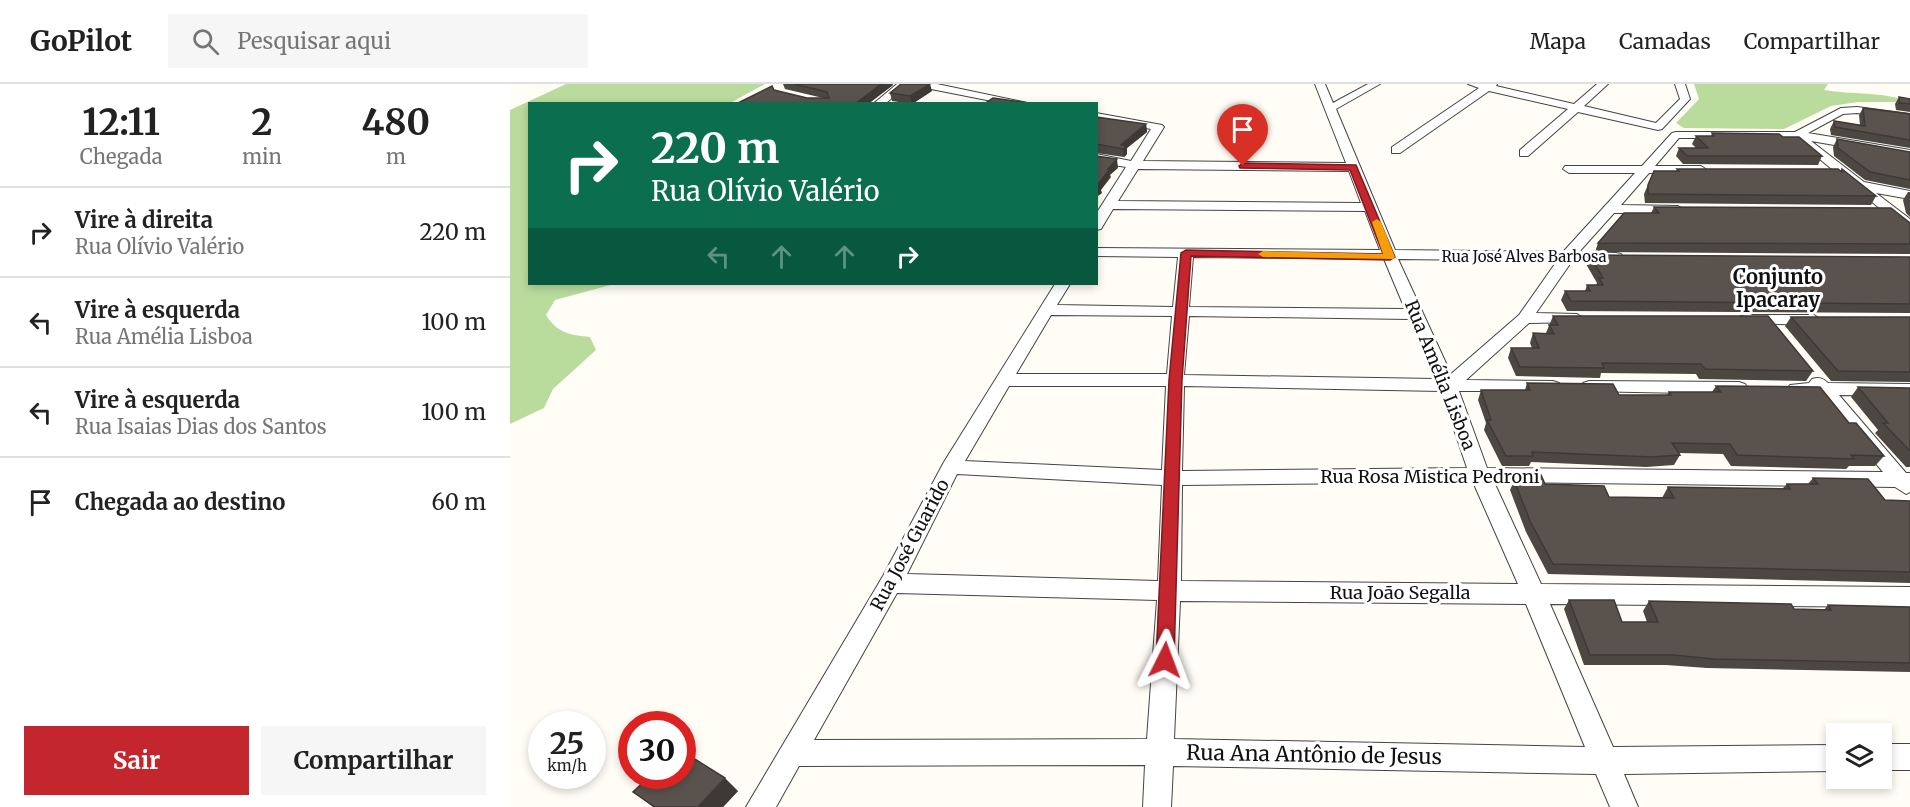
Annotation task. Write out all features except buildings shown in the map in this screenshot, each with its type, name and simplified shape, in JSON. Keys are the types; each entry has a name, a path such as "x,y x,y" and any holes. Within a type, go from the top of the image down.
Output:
{"street":[{"path":"880,102 903,84"},
{"path":"921,84 979,99 1008,102"},
{"name":"Rua Amélia Lisboa","path":"1320,84 1390,257 1448,386 1480,475 1534,594 1624,807"},
{"path":"1329,107 1336,106 1375,84"},
{"path":"1473,84 1658,127 1685,99 1680,84"},
{"path":"1524,153 1603,84"},
{"path":"1396,150 1489,86"},
{"path":"1797,135 1841,111 1857,110 1910,117"},
{"path":"1098,116 1158,127 1132,165 1098,223"},
{"path":"1448,386 1525,318 1566,257 1647,170 1676,135 1797,135 1910,154"},
{"path":"1797,135 1910,226"},
{"path":"1098,158 1132,165 1353,167"},
{"path":"1569,169 1716,170"},
{"path":"1819,171 1842,171"},
{"path":"1859,186 1910,195"},
{"path":"1110,205 1371,207"},
{"path":"1611,209 1692,210"},
{"path":"1868,211 1891,211"},
{"name":"Rua José Alves Barbosa","path":"1098,252 1626,258"},
{"path":"1157,807 1169,591 1176,380 1186,253"},
{"name":"Rua José Guarido","path":"760,807 891,583 951,467 1061,285"},
{"path":"1047,310 1415,314"},
{"path":"1525,318 1594,319"},
{"path":"1733,320 1827,320"},
{"path":"1768,320 1781,338"},
{"path":"1809,372 1907,484"},
{"path":"1004,380 1176,380 1448,386 1753,388"},
{"path":"1776,388 1910,390"},
{"name":"Rua Rosa Mistica Pedroni","path":"951,467 1173,478 1480,475 1907,484"},
{"name":"Rua João Segalla","path":"891,583 1169,591 1910,597"},
{"name":"Rua Ana Antônio de Jesus","path":"791,753 1160,752 1605,761 1826,758"},
{"path":"1892,757 1910,757"}],"green space":[{"path":"566,84 765,84 732,102 528,102 528,285 610,285 555,300 546,315 550,321 565,332 590,337 596,350 553,389 544,408 510,424 510,110"},
{"path":"1694,84 1828,84 1824,90 1878,95 1910,102 1858,102 1831,106 1784,129 1684,128 1676,123 1699,99"}],"slow traffic":[{"path":"1263,254 1390,257 1377,222"}],"district":[{"name":"Conjunto Ipacaray","path":"1778,288"}],"route":[{"path":"1165,660 1176,380 1186,253 1390,257 1353,167 1243,166"}]}
